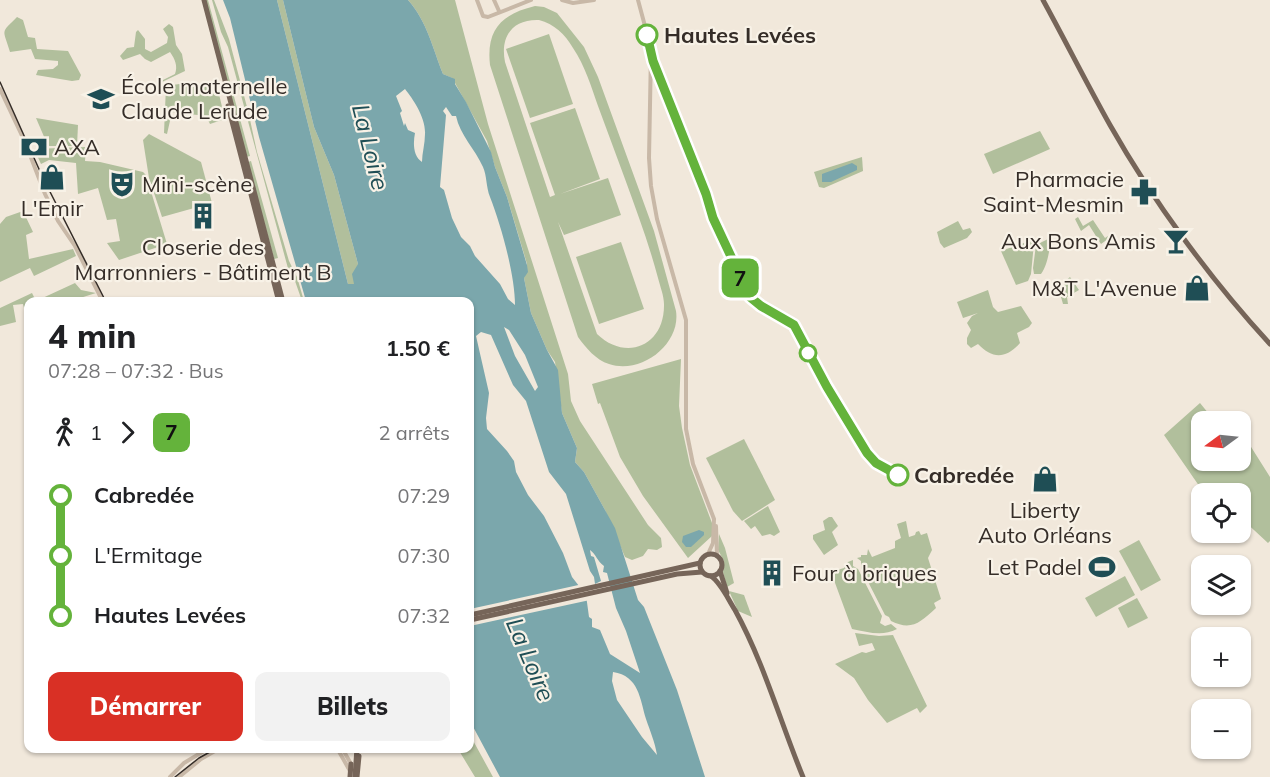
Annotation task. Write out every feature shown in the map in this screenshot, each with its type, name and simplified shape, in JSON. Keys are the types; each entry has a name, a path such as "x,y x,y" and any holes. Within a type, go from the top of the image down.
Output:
{"main road":[{"path":"202,0 280,297"},
{"path":"1043,0 1110,125 1139,172 1194,251 1234,303 1270,344"},
{"path":"243,157 279,297"},
{"path":"702,572 699,563 702,557 708,554 717,556 722,562 720,571 730,600 750,641 803,777"},
{"path":"474,616 699,563"},
{"path":"711,576 720,571"},
{"path":"474,616 677,574 702,572 717,582 730,600"},
{"path":"354,774 356,753"},
{"path":"354,774 356,753"}],"street":[{"path":"477,0 483,16 495,15 499,11 531,0"},
{"path":"494,0 499,11"},
{"path":"562,0 573,3 594,0"},
{"path":"638,0 657,71 651,73"},
{"path":"651,52 649,158 653,202 686,320 687,441 718,534 717,556"},
{"path":"0,89 58,221 64,226 100,297"},
{"path":"708,554 714,537 714,519"},
{"path":"170,777 200,753"},
{"path":"179,777 211,753"},
{"path":"343,753 354,774"},
{"path":"343,753 354,774"}],"green space":[{"path":"205,0 208,0 250,156 246,157"},
{"path":"212,0 214,0 229,39 247,107 245,110 228,47"},
{"path":"277,0 283,0 314,127 334,175 358,264 355,284 348,284"},
{"path":"408,0 455,0 488,124 568,374 571,401 580,421 648,525 661,538 662,547 657,550 648,549 643,556 632,560 625,557 605,510 584,472 575,462 577,448 562,413 555,362 547,350 531,313 524,278 527,264 487,141 452,78 443,74 425,26"},
{"path":"535,6 544,7 557,13 584,47 598,77 654,231 676,311 676,323 672,335 656,354 634,365 621,366 600,360 578,337 490,65 489,52 494,33 505,19 523,9","holes":["530,20 544,22 559,30 566,38 584,69 651,253 663,298 663,318 658,330 642,345 631,348 620,347 597,334 558,222 564,235 621,215 608,178 560,194 600,179 575,108 530,123 555,195 550,197 505,62 504,45 510,31 515,26"]},
{"path":"17,17 23,20 28,37 35,38 37,49 68,51 81,75 79,80 72,81 36,75 38,70 53,69 58,65 58,61 35,59 31,49 10,52 4,32"},
{"path":"169,24 173,27 176,45 182,54 185,71 162,82 176,71 176,63 170,52 151,62 140,54 123,60 120,56 127,48 134,47 138,30 145,39 145,49 151,52 167,43 168,37 163,29"},
{"path":"549,34 573,104 530,118 506,49"},
{"path":"186,83 188,87 217,86 225,119 210,124 206,116 172,112 167,134 164,133 166,86"},
{"path":"246,114 249,115 257,152 289,261 303,297 301,297 289,272"},
{"path":"36,118 78,125 77,146 48,146"},
{"path":"1040,131 1050,149 993,174 984,154"},
{"path":"149,134 201,162 212,203 162,217 149,178 143,140"},
{"path":"86,147 85,161 100,162 143,172 146,175 167,244 119,260 107,243 120,241 116,219 107,220 98,188 78,194 76,163 49,160 41,164 34,149"},
{"path":"862,157 863,171 824,188 819,187 814,172"},
{"path":"251,161 278,258 274,259 248,162"},
{"path":"23,211 33,232 26,235 29,259 73,249 76,256 34,276 30,268 0,282 0,224 6,217"},
{"path":"1078,217 1083,226 1093,220 1105,238 1111,234 1112,236 1101,244 1089,225 1081,231 1075,219"},
{"path":"958,221 963,230 970,228 972,232 967,238 944,248 937,232"},
{"path":"1053,237 1044,270 1041,274 1034,274 1036,245"},
{"path":"1032,240 1034,243 1031,274 1028,281 1016,285 1001,251"},
{"path":"621,242 644,309 599,324 576,257"},
{"path":"1070,277 1079,290 1067,297 1068,304 1063,304 1061,297 1055,298 1053,284 1065,289 1064,282"},
{"path":"75,283 81,290 96,293 83,297 45,297"},
{"path":"988,290 993,307 998,312 1021,306 1032,323 1017,333 1020,343 1004,354 988,352 978,344 971,348 967,344 971,330 967,323 972,316 978,313 963,318 957,302"},
{"path":"32,293 34,297 24,297 24,308 23,304 13,305 16,322 0,326 0,308"},
{"path":"681,359 679,406 682,428 690,465 712,523 712,536 688,558 643,496 620,457 592,384"},
{"path":"1200,403 1206,411 1191,411"},
{"path":"1191,411 1191,471 1251,471 1251,447 1270,477 1270,541 1268,543 1251,527 1251,483 1197,483 1164,435"},
{"path":"744,439 775,500 742,521 733,511 706,458"},
{"path":"768,506 780,532 774,536 770,534 762,536 755,526 751,529 744,521"},
{"path":"832,517 838,526 832,532 838,545 824,555 813,539 813,535 825,530 823,521"},
{"path":"906,521 909,537 919,531 921,535 927,533 932,550 928,558 941,599 934,603 936,608 925,618 910,625 898,624 885,615 861,568 861,561 857,558 867,555 868,549 872,557 895,548 895,541 901,538 897,524"},
{"path":"719,534 734,583 727,587 723,572 724,561 718,550"},
{"path":"1139,540 1161,580 1141,591 1119,551"},
{"path":"853,560 853,566 858,569 882,616 880,623 885,626 891,624 897,629 880,633 852,629 831,572 844,568 848,562"},
{"path":"1125,576 1135,595 1096,617 1085,598"},
{"path":"729,591 744,595 752,617 738,611"},
{"path":"1137,598 1148,618 1128,628 1118,608"},
{"path":"855,633 893,635 927,706 920,713 917,708 887,723 854,678 835,664 862,652 875,650 872,643 859,646"},
{"path":"474,742 493,777 475,777 460,753 474,753"}],"water":[{"name":"La Loire","path":"223,0 277,0 348,284 354,284 352,274 358,264 334,175 314,127 283,0 408,0 415,8 429,36 443,74 455,79 455,84 491,152 527,265 528,272 524,278 531,313 558,370 562,413 577,448 575,462 584,472 615,528 638,600 644,607 677,690 705,777 500,777 474,728 474,297 305,297 259,137 230,18","holes":["405,89 415,103 425,128 422,162 414,149 415,133 408,130 405,123 404,126 400,113 402,111 396,96","446,107 452,116 456,116 483,167 507,250 515,305 461,237 452,218 444,190 440,187 446,115 443,111","504,327 509,330 525,355 538,387 535,391 515,356","481,332 491,335 513,385 526,401 549,472 566,494 595,584 601,581 590,550 604,566 603,572 607,573 616,608 640,673 610,654 600,630 592,627 586,595 572,577 563,553 544,516 528,495 516,472 514,461 487,429 489,393 476,336","613,672 622,674 633,683 640,696 657,755 617,700 612,681"]},
{"path":"852,163 857,166 857,170 831,182 822,182 822,174"},
{"path":"699,530 704,532 704,535 691,547 686,547 682,542 683,536"}],"pier":[{"path":"583,584 590,600 474,625 474,608"}],"tram line":[{"path":"0,82 43,178 103,297"},
{"path":"175,777 208,753"}],"bus line":[{"name":"7","path":"647,35 653,61 706,194 713,218 750,297 794,325 827,387 867,453 876,463 898,475"}],"place":[{"name":"Hautes Levées","path":"647,35"},
{"name":"École maternelle Claude Lerude","path":"101,99"},
{"name":"AXA","path":"34,147"},
{"name":"L'Emir","path":"52,177"},
{"name":"Mini-scène","path":"122,184"},
{"name":"Pharmacie Saint-Mesmin","path":"1144,192"},
{"name":"Closerie des Marronniers - Bâtiment B","path":"203,216"},
{"name":"Aux Bons Amis","path":"1176,241"},
{"name":"M&T L'Avenue","path":"1197,288"},
{"name":"Cabredée","path":"898,475"},
{"name":"Liberty Auto Orléans","path":"1045,479"},
{"name":"Let Padel","path":"1102,567"},
{"name":"Four à briques","path":"772,573"}]}
